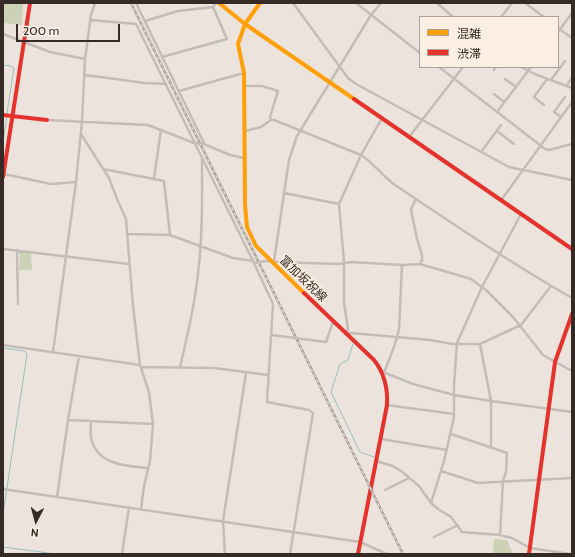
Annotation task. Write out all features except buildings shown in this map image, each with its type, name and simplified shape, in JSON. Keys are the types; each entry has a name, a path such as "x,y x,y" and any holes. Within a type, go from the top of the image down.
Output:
{"street":[{"path":"30,3 24,42 7,116 3,175 51,184 76,182"},
{"path":"53,352 76,182 82,121 85,59 95,3"},
{"path":"136,3 204,144"},
{"path":"144,21 178,11 213,6 217,3 245,24 502,199 572,249"},
{"name":"富加坂祝線","path":"260,3 245,24 238,44 244,73 244,158 247,227 256,246 374,360 383,372 387,383 387,405 358,554"},
{"path":"293,3 348,78 356,84 509,167 572,180"},
{"path":"356,3 419,52"},
{"path":"272,261 289,160 297,136 371,15 381,3"},
{"path":"437,3 452,16"},
{"path":"502,16 512,3"},
{"path":"525,3 543,16"},
{"path":"162,57 227,39 213,6"},
{"path":"572,14 559,30 572,38"},
{"path":"91,20 136,24 273,304 267,402 309,410 313,413 290,554"},
{"path":"3,34 50,52 85,59"},
{"path":"551,80 565,62"},
{"path":"440,68 540,145 549,150 572,144"},
{"path":"409,137 462,68"},
{"path":"522,68 572,88"},
{"path":"497,112 530,68"},
{"path":"179,91 244,73"},
{"path":"85,75 145,83 166,84"},
{"path":"566,86 572,78"},
{"path":"505,79 516,87"},
{"path":"544,105 534,97 547,79"},
{"path":"244,86 262,86 278,91 270,117 271,120"},
{"path":"494,94 504,102"},
{"path":"561,117 554,112 565,97"},
{"path":"502,199 572,102"},
{"path":"7,116 47,120 142,125 194,143 204,144 230,155 244,158"},
{"path":"383,118 360,155 339,204 344,262 344,303 348,329 346,334 351,333 397,337 452,344 480,344 521,325 551,286"},
{"path":"271,120 300,130 369,160 387,180 500,254 572,298"},
{"path":"245,131 261,127 271,120"},
{"path":"481,152 501,125"},
{"path":"154,178 160,130"},
{"path":"497,130 514,144"},
{"path":"80,134 109,178 116,200 126,220 129,264 140,366 149,392 153,424 150,460 144,486 141,509"},
{"path":"180,367 195,296 201,247 202,159"},
{"path":"103,169 164,181 170,235"},
{"path":"284,193 339,204"},
{"path":"416,199 411,210 422,255 420,264"},
{"path":"431,503 451,434 454,414 457,343 482,287 521,213"},
{"path":"127,234 170,235 233,258 253,262 272,261 338,264 344,262 402,265 420,264 471,279 482,287 521,325 543,355 572,370"},
{"path":"3,249 129,264"},
{"path":"17,250 18,304"},
{"path":"402,265 397,337 383,372 414,384 454,395 572,412"},
{"path":"530,554 538,480 556,362 572,314"},
{"path":"271,335 326,342 333,322"},
{"path":"480,344 491,401 491,447"},
{"path":"3,345 140,366 214,368 268,375"},
{"path":"57,497 79,356"},
{"path":"224,554 223,521 246,373"},
{"path":"387,405 454,414"},
{"path":"68,420 153,424"},
{"path":"91,422 91,437 102,456 108,460 125,466 148,468"},
{"path":"451,434 507,453 506,472 503,481 500,535"},
{"path":"381,438 447,450"},
{"path":"376,461 393,466 401,471 419,486 431,503 451,517 462,532 500,535 512,538 530,548 570,554"},
{"path":"441,471 478,483 572,478"},
{"path":"385,490 409,478"},
{"path":"6,489 360,542 387,554"},
{"path":"122,554 129,507"},
{"path":"434,537 458,525"}],"green space":[{"path":"3,3 23,3 22,25 3,23"},
{"path":"20,252 31,253 32,270 19,270"},
{"path":"494,539 507,540 513,554 493,554"}],"waterway":[{"path":"3,65 14,68 7,113"},
{"path":"3,142 7,116"},
{"path":"353,344 348,360 340,364 331,392 360,452 374,457"},
{"path":"3,348 24,351 27,354 3,514"},
{"path":"3,547 56,554"}],"railway":[{"path":"131,3 403,554"}],"traffic: slow":[{"path":"219,3 245,24 354,99"},
{"path":"260,3 245,24 238,44 244,73 245,205 247,227 256,246 304,293"}],"traffic: jam":[{"path":"3,177 30,3"},
{"path":"354,99 572,249"},
{"path":"3,115 47,120"},
{"path":"304,293 374,360 381,371 386,387 387,405 358,554"},
{"path":"529,554 555,362 572,314"}]}
